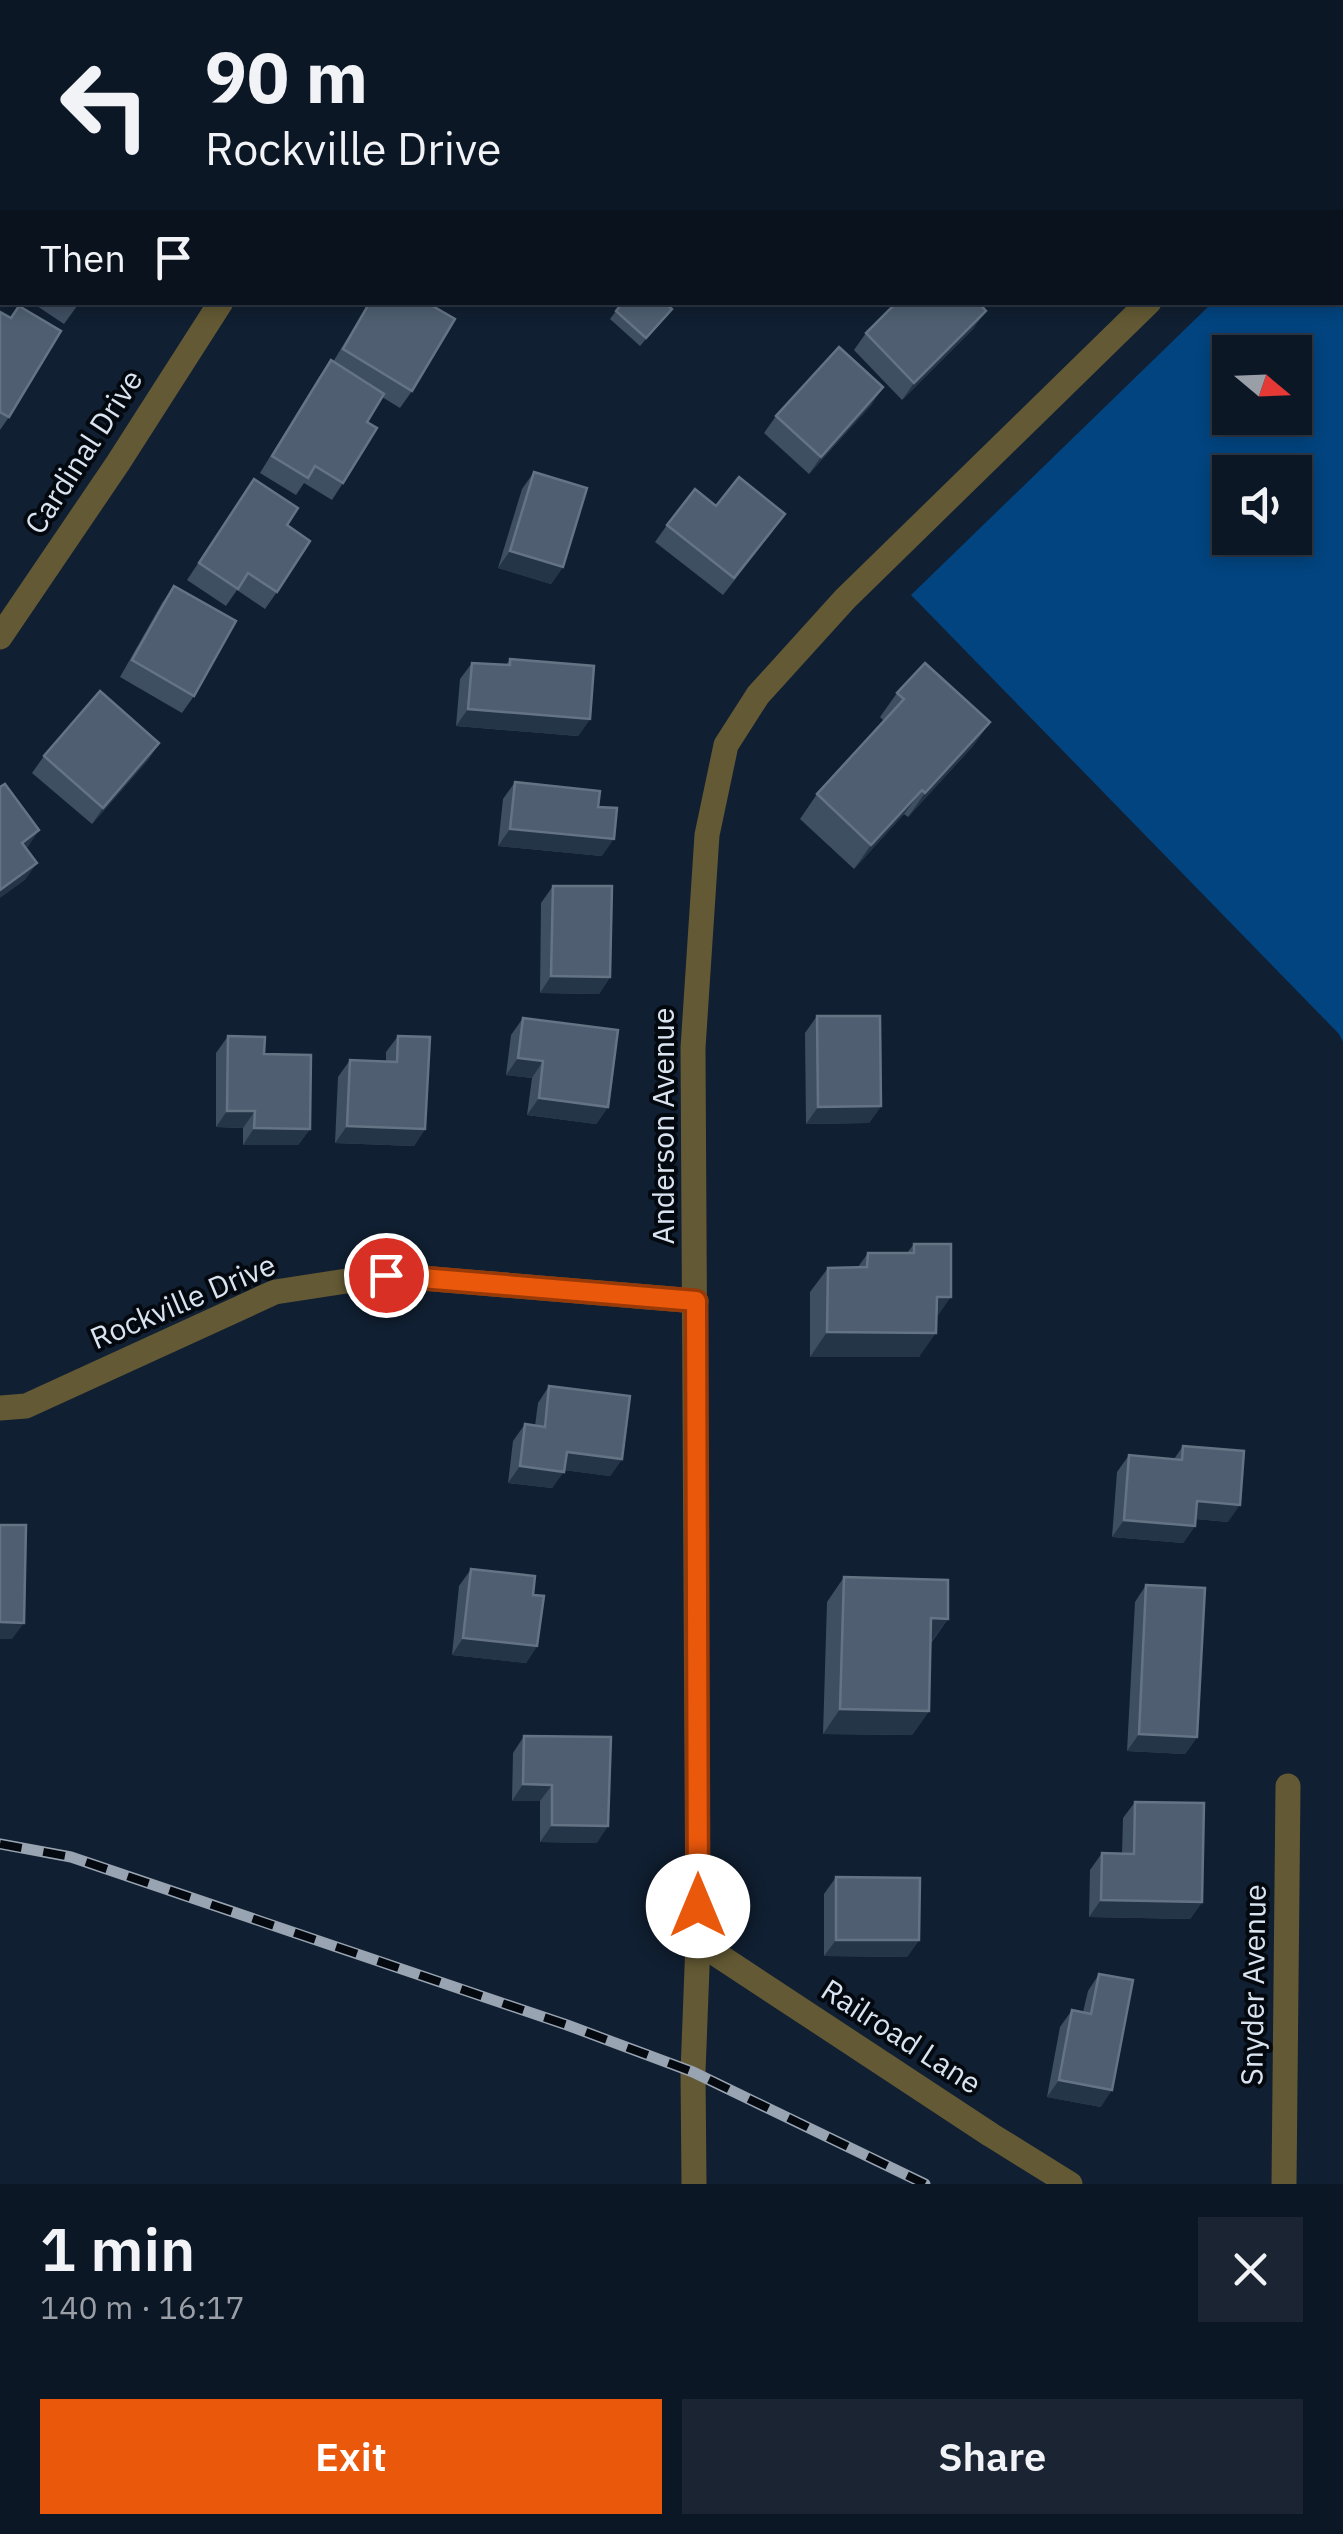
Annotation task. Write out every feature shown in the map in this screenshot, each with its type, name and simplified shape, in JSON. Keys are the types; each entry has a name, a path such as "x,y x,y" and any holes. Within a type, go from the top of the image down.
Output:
{"street":[{"name":"Cardinal Drive","path":"0,637 219,305"},
{"name":"Anderson Avenue","path":"694,2184 698,1942 694,1048 706,835 726,745 758,695 845,599 1146,305"},
{"name":"Rockville Drive","path":"0,1408 26,1406 274,1292 386,1275 696,1301"},
{"name":"Snyder Avenue","path":"1284,2184 1288,1786"},
{"name":"Railroad Lane","path":"698,1942 1070,2184"}],"shaded area":[{"path":"1210,305 1343,305 1343,1042 911,595"}],"building":[{"path":"368,305 431,305 455,319 412,391 343,349"},
{"path":"621,305 667,305 672,309 646,338 616,311"},
{"path":"894,305 981,305 986,311 914,383 866,333"},
{"path":"19,306 61,331 9,417 0,412 0,312 11,318"},
{"path":"839,347 883,387 821,457 776,416"},
{"path":"331,360 384,394 367,422 377,428 343,483 315,466 308,478 272,456"},
{"path":"534,472 587,488 563,567 510,551"},
{"path":"739,477 785,514 734,578 667,525 695,489 716,506"},
{"path":"254,479 298,508 287,525 310,541 277,592 248,573 238,589 199,563"},
{"path":"174,586 236,621 194,696 132,660"},
{"path":"510,659 594,666 590,719 468,709 472,663 510,665"},
{"path":"925,663 990,722 871,845 817,794 904,699 897,693"},
{"path":"100,691 159,743 103,808 44,756"},
{"path":"515,782 600,791 598,807 617,808 614,839 510,829"},
{"path":"5,784 39,830 22,843 37,863 0,890 0,787"},
{"path":"553,886 612,886 610,977 551,976"},
{"path":"817,1016 880,1016 881,1106 818,1107"},
{"path":"523,1018 618,1030 608,1107 539,1098 543,1061 518,1058"},
{"path":"228,1036 265,1037 264,1054 311,1055 310,1129 254,1128 255,1111 227,1111"},
{"path":"398,1036 430,1037 425,1129 347,1126 350,1060 397,1062"},
{"path":"914,1244 951,1244 951,1297 937,1297 936,1333 827,1332 828,1268 867,1267 868,1253 914,1253"},
{"path":"549,1386 630,1396 622,1459 567,1452 564,1472 520,1466 525,1424 545,1427"},
{"path":"1183,1446 1244,1451 1240,1505 1197,1501 1195,1526 1124,1520 1129,1455 1182,1460"},
{"path":"0,1525 26,1525 24,1623 0,1622"},
{"path":"471,1569 535,1576 533,1595 544,1596 537,1646 463,1638"},
{"path":"844,1577 948,1580 948,1619 931,1618 929,1711 840,1709"},
{"path":"1146,1585 1205,1588 1197,1737 1139,1734"},
{"path":"524,1736 611,1737 608,1826 552,1825 552,1785 523,1784"},
{"path":"1135,1802 1204,1803 1202,1902 1101,1900 1102,1853 1134,1854"},
{"path":"836,1877 920,1878 919,1940 836,1940"},
{"path":"1099,1974 1133,1980 1112,2090 1059,2080 1072,2010 1091,2014"}],"railway":[{"path":"0,1844 71,1857 567,2025 693,2072 925,2184"}],"route":[{"path":"386,1275 696,1301 698,1906"}]}
